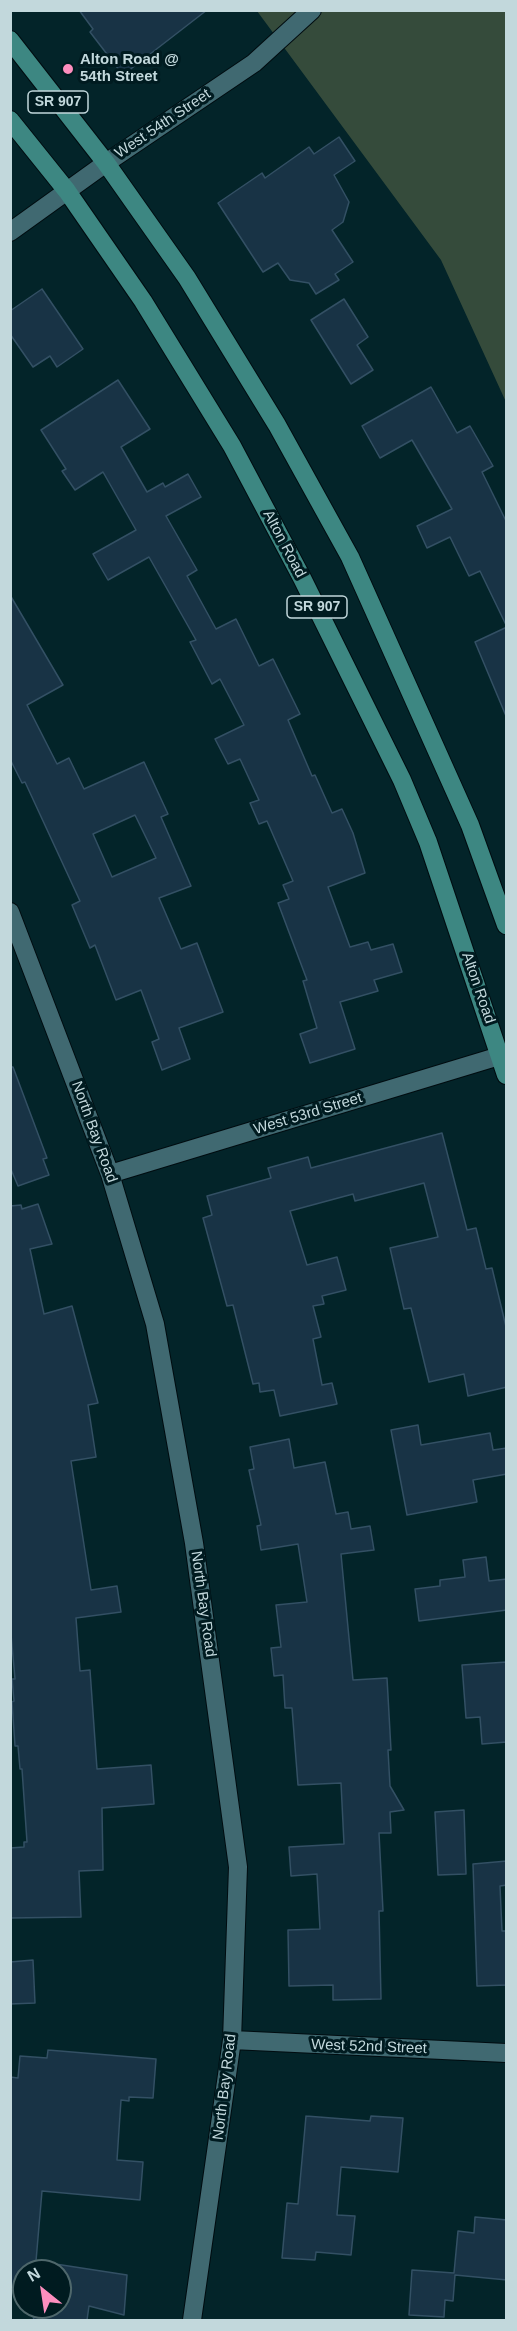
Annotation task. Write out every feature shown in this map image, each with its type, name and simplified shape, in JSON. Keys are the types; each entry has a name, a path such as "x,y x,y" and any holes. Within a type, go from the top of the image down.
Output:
{"main road":[{"name":"SR 907","path":"10,40 106,163 187,278 277,424 350,557 470,825 507,925"},
{"name":"Alton Road","path":"10,120 67,191 143,302 232,446 302,578 402,780 428,842 504,1054 507,1075"}],"street":[{"name":"West 54th Street","path":"10,232 106,163 254,63 312,10"},
{"name":"North Bay Road","path":"10,912 110,1174 155,1324 196,1555 238,1868 232,2040 192,2320"},
{"name":"West 53rd Street","path":"110,1174 504,1054"},
{"name":"West 52nd Street","path":"232,2040 507,2052"}],"green space":[{"path":"257,11 506,11 506,402 441,260"}],"building":[{"path":"79,10 207,10 123,75 90,32 93,29"},
{"path":"339,137 355,161 334,175 349,202 343,222 332,230 353,262 335,274 339,280 316,294 309,283 290,280 278,263 263,272 218,203 262,173 265,178 309,147 314,154"},
{"path":"42,289 83,349 57,367 50,356 33,367 10,334 10,311"},
{"path":"344,299 368,337 357,345 373,370 351,384 311,320"},
{"path":"118,380 150,429 121,447 147,492 163,483 165,487 188,474 201,497 166,516 197,570 187,576 216,629 236,619 259,666 273,659 300,714 288,720 312,776 315,775 332,813 342,809 353,833 365,873 328,887 350,947 368,942 371,950 393,944 402,972 374,980 378,991 340,1002 355,1049 310,1063 300,1034 317,1028 303,981 307,980 278,903 289,899 283,885 293,881 267,821 259,824 250,803 259,800 240,759 228,764 215,739 244,725 220,679 212,684 190,642 196,640 149,557 108,580 93,554 136,530 103,472 75,490 62,471 66,469 41,430"},
{"path":"431,387 457,433 470,426 493,466 482,472 507,523 507,627 480,571 469,576 450,537 427,548 417,526 452,509 412,440 380,458 362,426"},
{"path":"10,595 63,685 27,705 57,764 69,758 84,789 144,762 168,814 161,817 191,886 159,898 181,949 197,943 223,1012 179,1028 190,1059 162,1070 152,1042 159,1039 141,990 116,1000 95,945 90,948 72,905 80,901 25,782 22,783 10,759","holes":["135,815 156,858 112,877 93,834"]},
{"path":"507,627 507,716 506,716 475,642"},
{"path":"10,1067 13,1067 47,1158 43,1159 49,1175 18,1186 10,1167"},
{"path":"442,1133 467,1230 476,1228 486,1269 492,1268 507,1331 507,1387 468,1396 464,1374 429,1382 411,1308 404,1309 390,1248 438,1237 424,1183 355,1201 353,1194 290,1211 307,1265 337,1257 346,1290 322,1296 324,1304 313,1306 321,1337 313,1339 322,1385 332,1383 337,1404 280,1416 274,1390 260,1392 259,1383 253,1384 233,1305 227,1306 203,1218 212,1215 207,1196 271,1178 268,1168 308,1157 311,1168"},
{"path":"38,1204 52,1244 30,1249 44,1314 72,1306 98,1403 88,1405 96,1457 71,1461 91,1590 117,1586 121,1612 76,1618 80,1671 90,1670 97,1769 151,1765 154,1804 102,1808 103,1870 79,1871 81,1917 10,1918 10,1848 24,1847 24,1842 27,1842 22,1769 20,1769 18,1746 15,1746 12,1702 14,1701 12,1679 15,1679 10,1623 10,1206 21,1205 22,1209"},
{"path":"418,1425 421,1445 490,1433 493,1450 507,1448 507,1474 473,1480 477,1502 407,1515 391,1430"},
{"path":"289,1439 294,1468 325,1462 336,1514 348,1512 351,1529 370,1526 374,1550 341,1554 353,1680 387,1678 391,1750 388,1750 390,1786 404,1810 390,1812 391,1833 379,1833 383,1911 379,1911 381,1999 333,2000 333,1985 289,1986 288,1930 320,1929 317,1874 291,1876 289,1847 344,1844 341,1783 298,1785 292,1708 285,1708 283,1675 274,1676 271,1648 281,1647 276,1605 307,1602 298,1544 261,1550 257,1526 261,1525 249,1470 254,1469 250,1447"},
{"path":"486,1557 489,1581 507,1579 507,1610 419,1621 415,1589 440,1586 440,1580 465,1577 463,1560"},
{"path":"507,1662 507,1742 482,1744 480,1717 466,1718 462,1665"},
{"path":"464,1810 466,1874 438,1875 435,1812"},
{"path":"507,1861 507,1885 500,1886 502,1931 507,1931 507,1985 477,1986 473,1864"},
{"path":"33,1960 35,2003 10,2004 10,1962"},
{"path":"48,2050 156,2059 153,2098 129,2097 129,2101 121,2100 117,2160 143,2162 140,2200 42,2191 36,2259 12,2259 12,2289 10,2289 10,2077 18,2078 20,2056 47,2058"},
{"path":"306,2116 370,2121 371,2116 403,2118 398,2172 341,2167 337,2215 355,2216 351,2255 316,2252 315,2260 282,2258 287,2203 298,2204"},
{"path":"475,2217 507,2220 507,2280 455,2275 453,2301 445,2300 444,2317 409,2315 412,2270 454,2273 458,2231 474,2233"},
{"path":"72,2267 127,2275 124,2315 89,2306 87,2320 34,2320 72,2319"}],"place":[{"name":"Alton Road @ 54th Street","path":"68,69"}]}
